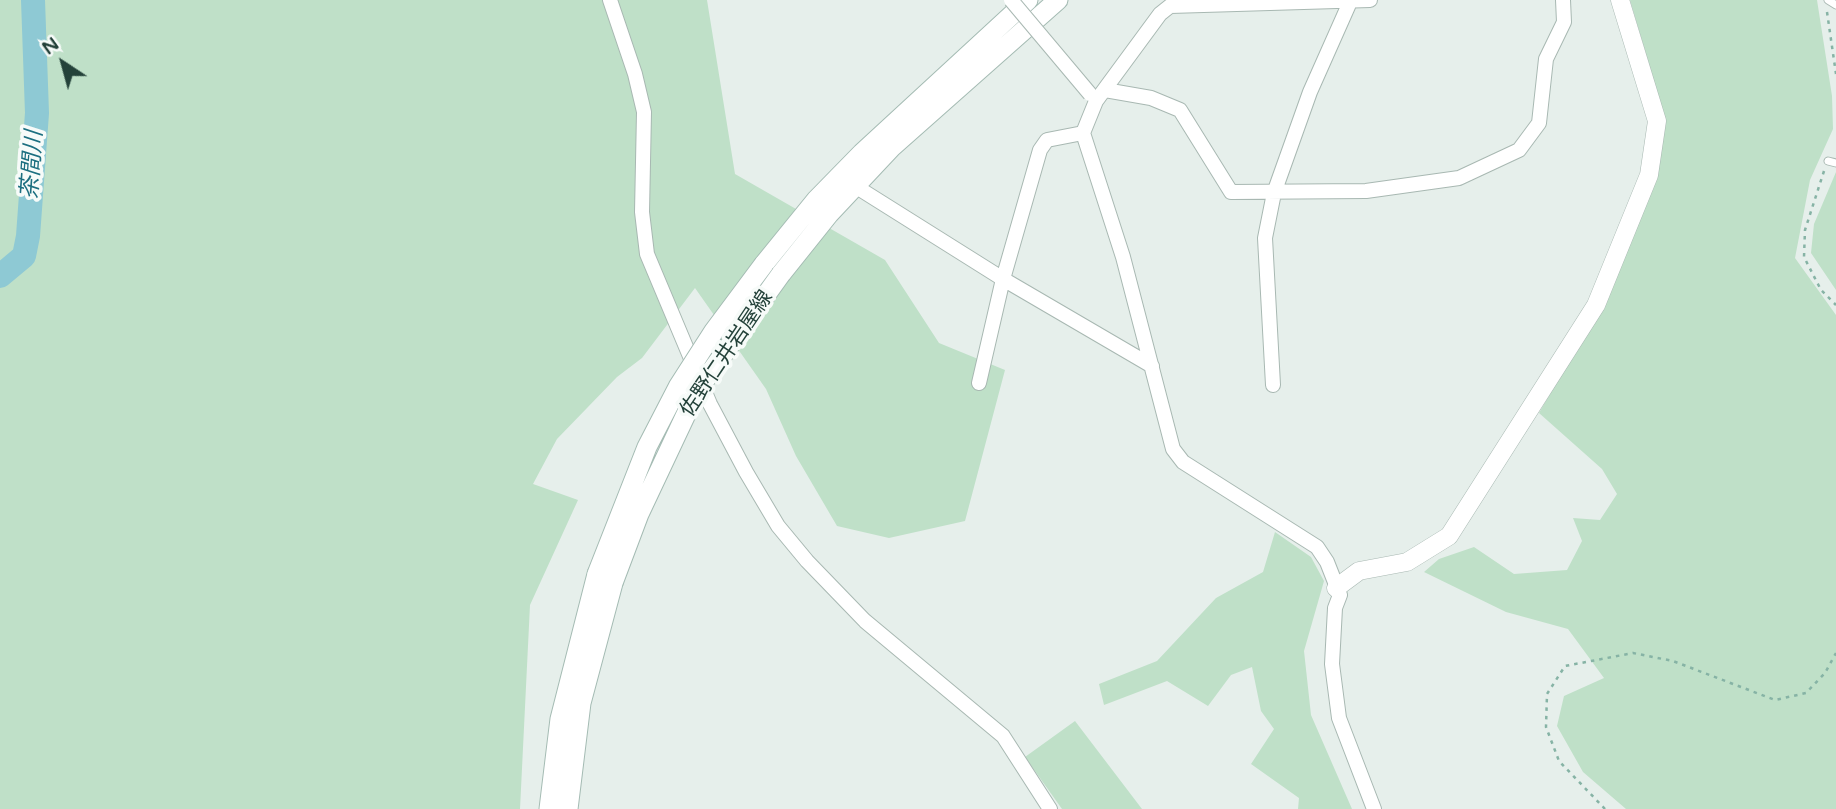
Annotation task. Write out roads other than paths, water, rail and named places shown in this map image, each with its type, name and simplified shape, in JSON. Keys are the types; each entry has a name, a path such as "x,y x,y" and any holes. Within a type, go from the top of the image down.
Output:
{"main road":[{"name":"佐野仁井岩屋線","path":"549,809 560,719 646,447 678,387 714,331 816,200 862,153 1028,0"},
{"name":"佐野仁井岩屋線","path":"568,809 581,703 605,579 697,391 781,274 855,186 891,148 1058,0"}],"street":[{"path":"610,0 645,112 642,212 648,254 710,404 746,472 779,526 807,561 865,621 1003,737 1050,809"},
{"path":"1011,0 1097,95 1151,98 1180,110 1231,192 1274,193 1366,191 1459,178 1520,150 1539,123 1543,110 1546,59 1564,22 1563,0"},
{"path":"1370,0 1170,6 1160,14 1097,95 1083,133 1123,257 1172,449 1183,462 1317,547 1327,562 1340,595 1335,608 1332,664 1339,718 1374,809"},
{"path":"1336,588 1359,571 1406,562 1449,536 1596,305 1649,175 1657,121 1620,0"},
{"path":"1273,385 1265,238 1274,193 1310,92 1350,2"},
{"path":"979,383 1003,279 1040,150 1047,140 1083,133"},
{"path":"855,186 1003,279 1152,366"}],"lane":[{"path":"1828,0 1836,5"}],"waterway":[{"name":"茶間川","path":"0,276 24,256 28,236 37,113 33,0"}]}
